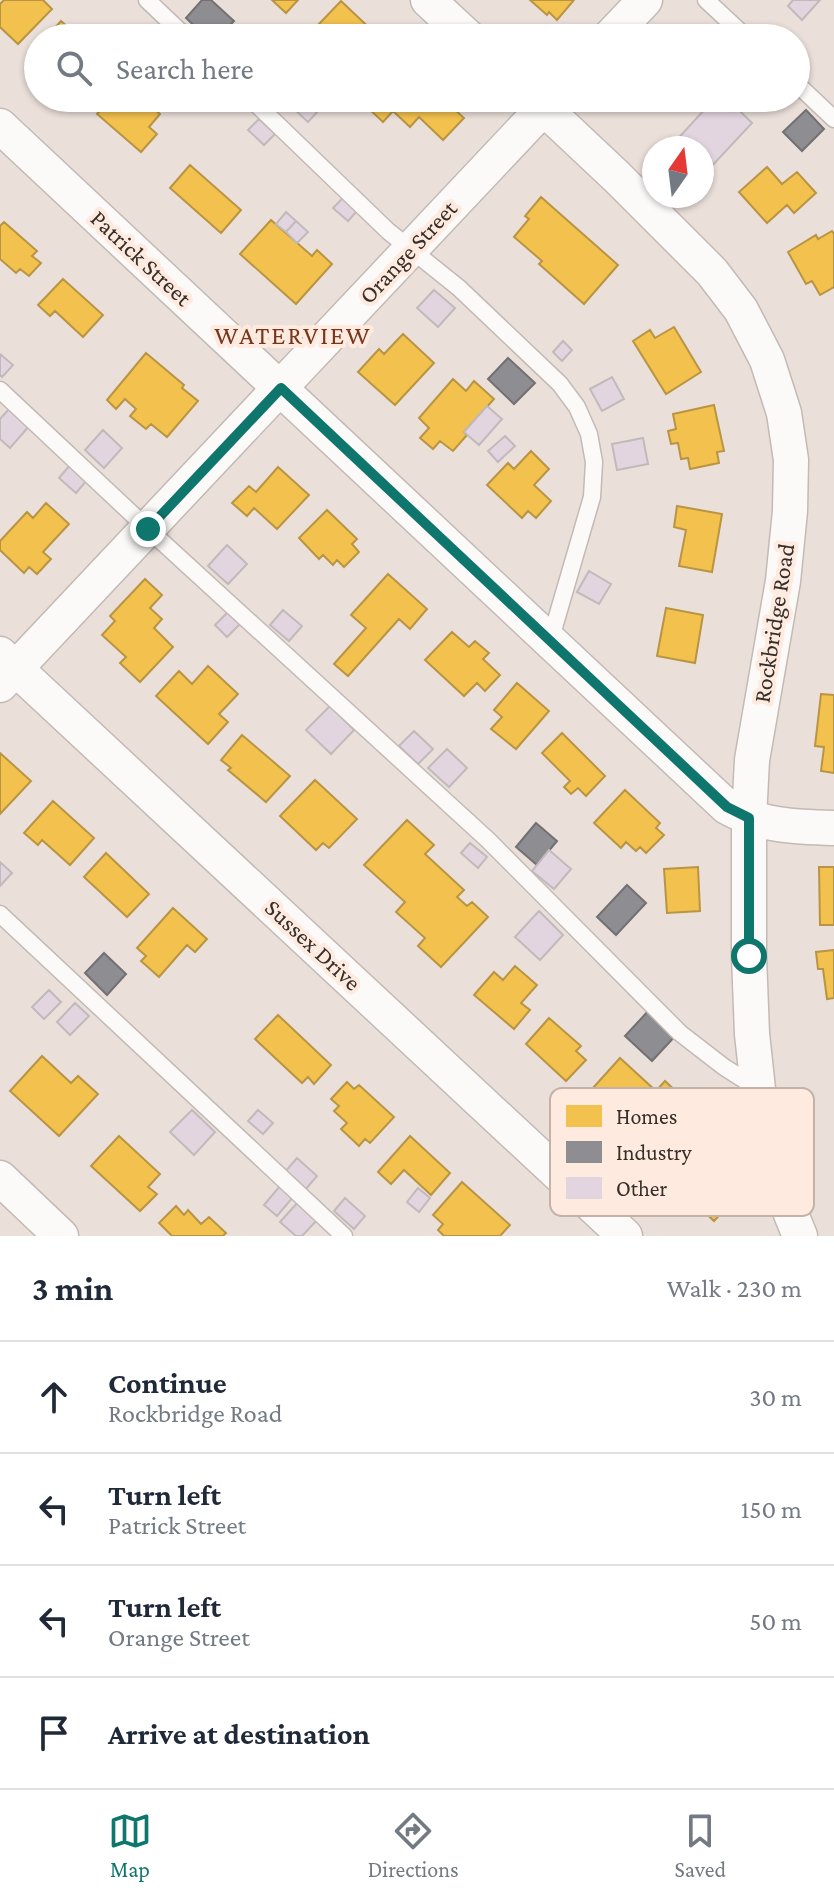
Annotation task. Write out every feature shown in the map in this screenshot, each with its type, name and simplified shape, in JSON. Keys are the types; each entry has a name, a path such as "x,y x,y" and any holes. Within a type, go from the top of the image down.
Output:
{"street":[{"path":"428,0 454,24"},
{"path":"622,24 645,0"},
{"name":"Orange Street","path":"5,669 148,529 412,249 533,112"},
{"name":"Rockbridge Road","path":"554,112 712,272 741,310 767,360 784,413 791,460 790,511 783,581 752,760 749,818 749,956 758,1088"},
{"name":"Patrick Street","path":"0,126 727,807 749,818 791,827 834,828"},
{"name":"Sussex Drive","path":"5,669 550,1167"},
{"path":"0,1178 61,1236"},
{"name":"Sussex Drive","path":"603,1216 625,1236"}],"lane":[{"path":"147,0 172,24"},
{"path":"706,0 732,24"},
{"path":"810,96 834,119"},
{"path":"265,112 388,231 459,288 560,384 577,407 589,434 594,462 592,497 550,641"},
{"path":"0,390 488,840 680,1033 756,1088"},
{"path":"0,914 344,1236"}],"building: Homes":[{"path":"4,0 43,0 52,9 37,24 24,24 24,38 18,44 0,27 0,4"},
{"path":"272,0 298,0 286,13"},
{"path":"530,0 574,0 557,20"},
{"path":"341,1 365,24 319,24"},
{"path":"158,112 160,114 149,127 157,134 141,152 97,114"},
{"path":"372,112 392,112 383,122"},
{"path":"394,112 457,112 464,118 443,140 419,117 410,127"},
{"path":"190,165 241,210 221,233 170,188"},
{"path":"767,167 782,184 797,172 816,193 794,213 787,205 767,223 739,192"},
{"path":"541,197 618,265 584,304 514,237 529,219 525,216"},
{"path":"271,220 312,256 317,250 332,264 296,304 240,254"},
{"path":"4,222 37,251 32,256 41,263 29,276 20,269 16,273 0,259 0,226"},
{"path":"832,231 834,287 820,295 812,281 806,284 788,252 816,235 818,239"},
{"path":"63,279 103,315 83,337 55,311 50,316 38,305"},
{"path":"674,327 701,372 666,394 633,341 650,330 655,338"},
{"path":"403,334 434,363 395,405 358,372 379,349 384,354"},
{"path":"146,353 198,401 167,437 151,424 146,429 130,416 136,409 125,399 116,409 107,400"},
{"path":"453,379 466,391 474,381 494,399 464,432 467,435 453,451 440,441 433,449 420,438 429,428 419,418"},
{"path":"714,405 724,451 717,452 719,463 690,469 688,458 681,459 678,443 671,444 668,431 676,429 673,414"},
{"path":"531,451 549,469 534,485 551,501 536,518 528,511 522,518 487,485 508,463 514,469"},
{"path":"278,467 309,495 277,529 254,508 247,516 232,503 249,486 256,492"},
{"path":"46,503 69,524 43,552 51,559 37,574 29,567 24,573 0,550 0,541 27,512 33,518"},
{"path":"677,506 722,514 712,572 679,566 686,530 674,527"},
{"path":"327,510 357,539 352,544 359,552 344,567 337,560 333,565 323,555 319,559 299,538"},
{"path":"388,574 427,609 410,629 399,619 348,676 334,664 366,628 351,615"},
{"path":"145,579 162,595 150,608 162,619 154,628 173,647 140,682 120,663 126,657 102,635 115,621 110,616"},
{"path":"666,608 703,615 695,663 657,656"},
{"path":"452,632 469,647 475,641 489,653 483,659 500,675 485,691 477,683 464,696 425,660"},
{"path":"208,666 238,694 219,714 228,722 208,744 156,696 179,671 192,684"},
{"path":"517,683 549,711 516,749 491,729 502,717 494,710"},
{"path":"821,694 834,695 834,773 821,771 824,747 815,746"},
{"path":"562,733 605,776 586,796 578,788 571,794 564,787 570,781 542,753"},
{"path":"242,735 290,776 266,802 228,770 231,768 221,760"},
{"path":"0,753 31,781 0,814"},
{"path":"315,780 357,819 329,848 323,843 316,850 280,816"},
{"path":"625,790 660,823 656,828 664,835 646,853 640,847 636,851 626,842 621,848 594,823"},
{"path":"53,801 94,838 70,865 42,840 38,845 24,833"},
{"path":"407,820 434,845 425,854 464,890 457,897 467,906 472,902 488,917 441,967 418,946 425,938 396,912 405,902 364,865"},
{"path":"106,853 149,894 127,917 84,877"},
{"path":"698,867 700,911 667,913 664,869"},
{"path":"819,867 834,867 834,925 820,925"},
{"path":"173,908 207,939 195,952 187,945 159,977 141,961 146,956 137,948"},
{"path":"834,950 834,998 827,999 823,969 818,969 816,952"},
{"path":"515,966 537,985 521,1003 530,1010 514,1029 474,995 494,972 503,980"},
{"path":"278,1015 331,1065 314,1084 308,1077 302,1083 255,1039"},
{"path":"549,1018 581,1046 576,1051 586,1060 566,1081 526,1044"},
{"path":"42,1056 71,1083 78,1076 98,1094 59,1136 10,1091"},
{"path":"620,1058 653,1088 593,1088"},
{"path":"665,1081 672,1088 659,1088"},
{"path":"347,1082 354,1089 359,1085 394,1117 370,1143 365,1139 359,1146 341,1129 347,1123 334,1111 339,1106 331,1099"},
{"path":"119,1136 160,1174 148,1187 157,1194 140,1211 91,1166"},
{"path":"410,1136 450,1173 431,1195 404,1170 391,1184 378,1172"},
{"path":"462,1182 510,1225 500,1236 444,1236 438,1230 443,1224 433,1215"},
{"path":"176,1206 184,1215 188,1210 201,1224 209,1217 226,1233 223,1236 172,1236 159,1223"}],"building: Industry":[{"path":"202,0 211,0 234,21 231,24 192,24 186,18"},
{"path":"804,112 808,112 824,129 802,151 783,132"},
{"path":"508,358 535,383 514,404 488,379"},
{"path":"536,823 557,841 537,865 516,847"},
{"path":"627,885 646,903 616,935 597,917"},
{"path":"104,953 126,974 107,995 85,973"},
{"path":"651,1008 678,1033 652,1061 625,1036"}],"building: Other":[{"path":"793,0 820,0 802,20 788,6"},
{"path":"297,112 317,112 308,122"},
{"path":"702,112 741,112 752,123 714,164 714,136 680,136"},
{"path":"259,119 275,134 264,145 248,130"},
{"path":"343,198 357,211 348,221 333,208"},
{"path":"286,212 296,221 286,232 276,224"},
{"path":"296,221 308,232 297,243 286,232"},
{"path":"434,290 455,308 438,327 417,308"},
{"path":"563,341 572,350 562,361 553,352"},
{"path":"0,354 13,365 2,377 0,375"},
{"path":"612,377 624,399 602,411 590,389"},
{"path":"487,406 502,419 479,445 464,432"},
{"path":"10,408 30,425 10,448 0,439 0,419"},
{"path":"103,430 122,448 104,468 85,450"},
{"path":"505,436 515,446 498,462 488,451"},
{"path":"643,438 648,464 617,470 612,444"},
{"path":"70,465 87,480 76,493 59,478"},
{"path":"227,545 247,564 228,584 208,566"},
{"path":"589,571 611,584 599,604 577,592"},
{"path":"283,610 302,626 289,641 270,625"},
{"path":"228,612 240,624 227,637 215,625"},
{"path":"330,706 354,730 331,754 306,730"},
{"path":"414,731 433,749 418,764 399,746"},
{"path":"447,749 467,768 449,787 428,768"},
{"path":"470,843 487,857 478,868 461,853"},
{"path":"549,850 571,869 554,889 532,871"},
{"path":"0,862 12,873 0,886"},
{"path":"539,911 563,935 540,960 515,937"},
{"path":"49,990 61,1002 44,1019 32,1007"},
{"path":"75,1003 89,1016 70,1035 57,1022"},
{"path":"192,1110 215,1132 194,1155 170,1132"},
{"path":"258,1110 273,1123 263,1134 248,1121"},
{"path":"297,1158 317,1176 305,1190 285,1172"},
{"path":"280,1186 293,1197 277,1216 264,1205"},
{"path":"418,1188 430,1198 419,1212 407,1202"},
{"path":"345,1198 365,1216 354,1229 334,1211"},
{"path":"299,1201 318,1219 302,1236 296,1236 280,1222"}],"district":[{"name":"WATERVIEW","path":"293,335"}],"route":[{"path":"148,529 281,388 727,807 749,818 749,956"}]}
